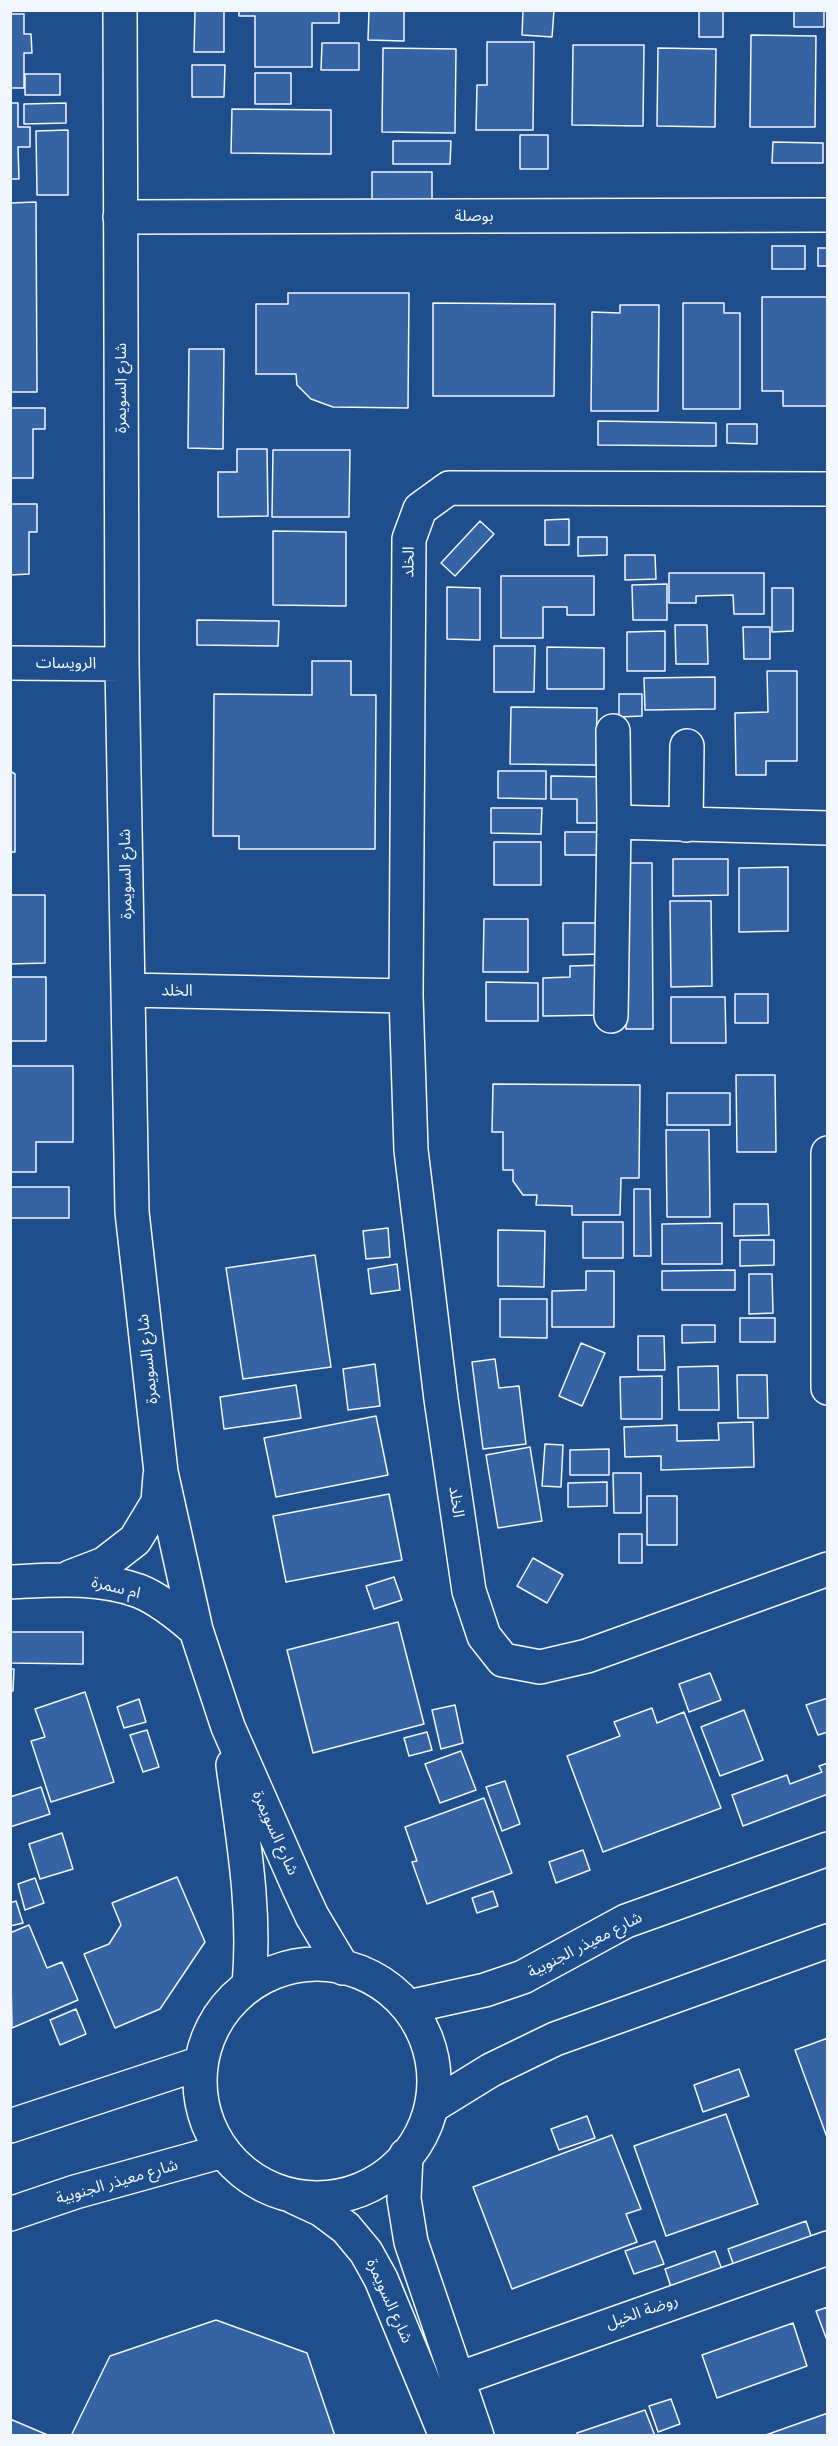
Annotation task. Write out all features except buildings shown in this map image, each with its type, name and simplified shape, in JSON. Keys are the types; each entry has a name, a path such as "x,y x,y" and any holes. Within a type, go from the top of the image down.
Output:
{"street":[{"name":"شارع السويمرة","path":"120,10 122,664 132,1212 161,1472 196,1630 228,1727 298,1888 343,1968"},
{"name":"بوصلة","path":"120,217 828,215"},
{"name":"الخلد","path":"828,489 449,488 420,509 409,539 406,996 411,1150 441,1399 469,1591 484,1636 503,1660 540,1667 587,1656 828,1569"},
{"name":"الرويسات","path":"10,663 122,664"},
{"path":"611,1016 613,731"},
{"path":"686,825 687,746"},
{"path":"614,822 828,828"},
{"name":"الخلد","path":"129,990 406,996"},
{"path":"827,1174 828,1388"},
{"name":"ام سمرة","path":"61,1580 104,1564 135,1540 158,1502 161,1472"},
{"name":"ام سمرة","path":"10,1582 100,1581 141,1592 181,1617 196,1630"},
{"name":"شارع السويمرة","path":"228,1727 252,1906 253,1946 249,1985"},
{"name":"شارع معيذر الجنوبية","path":"408,2007 485,1990 523,1977 626,1921 828,1849"},
{"path":"431,2107 492,2070 555,2039 828,1941"},
{"name":"شارع السويمرة","path":"406,2155 417,2140 431,2107 433,2072 425,2038 408,2007 396,1995 378,1981 357,1971 330,1965 301,1965 274,1972 249,1985 229,2003 218,2017 204,2047 199,2081 206,2118 224,2151 236,2165 253,2179 330,2216 346,2228 366,2252 381,2279 446,2436"},
{"path":"10,2126 201,2063"},
{"name":"شارع معيذر الجنوبية","path":"10,2214 75,2192 224,2151"},
{"path":"294,2197 321,2197 346,2193 371,2183 393,2169 406,2155"},
{"path":"406,2155 404,2199 411,2242 477,2436"},
{"name":"روضة الخيل","path":"458,2379 828,2248"}]}
